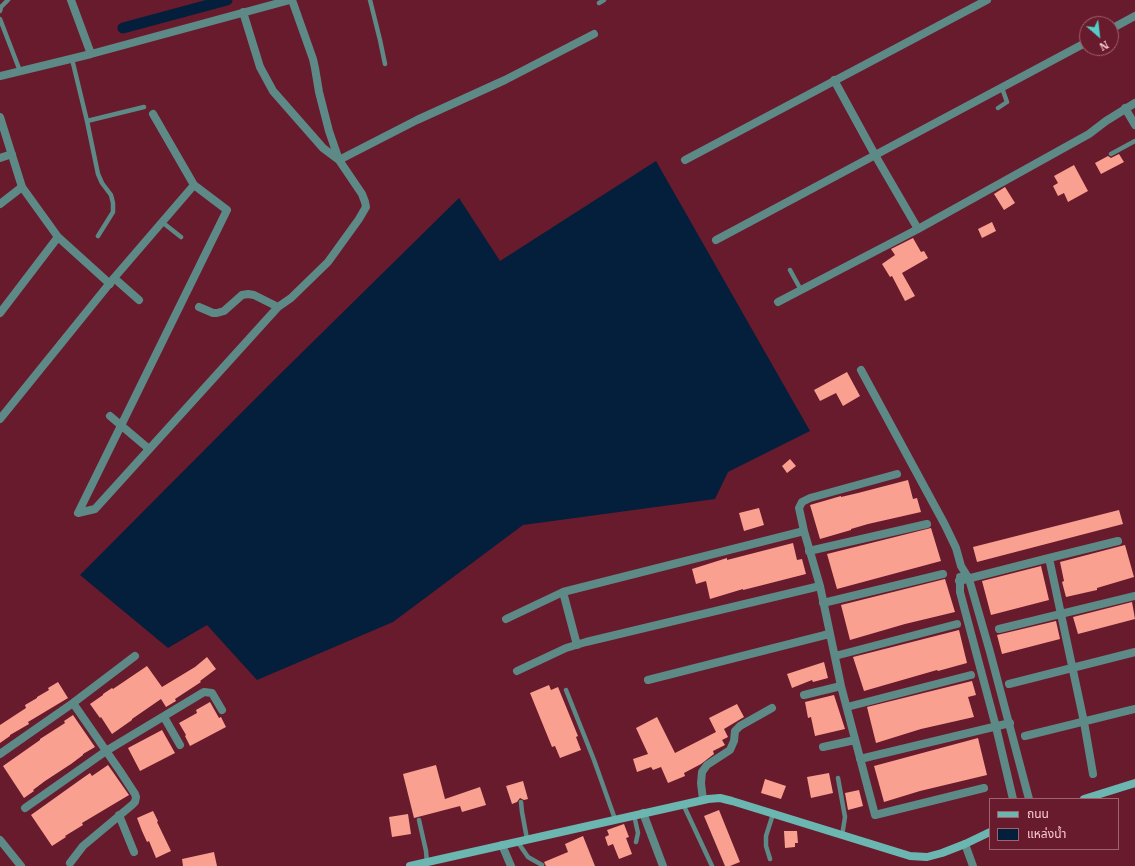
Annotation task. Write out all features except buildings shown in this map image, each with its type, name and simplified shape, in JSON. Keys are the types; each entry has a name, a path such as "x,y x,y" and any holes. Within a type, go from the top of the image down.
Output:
{"street":[{"path":"71,0 91,54"},
{"path":"0,76 72,59 291,0 316,68 318,92 339,160 362,194 366,207 328,262 291,298 278,307 95,509 78,513 227,210 194,186 153,114"},
{"path":"685,160 987,0"},
{"path":"243,12 260,67 273,91 323,148 339,160"},
{"path":"1119,26 1134,19"},
{"path":"339,160 417,120 505,80 594,34"},
{"path":"716,240 1079,46"},
{"path":"834,80 918,229"},
{"path":"778,302 918,229 1089,134 1125,108 1135,103"},
{"path":"1125,108 1135,125"},
{"path":"0,117 22,187 58,237 112,281 139,300"},
{"path":"0,158 12,154"},
{"path":"0,419 112,281 194,186"},
{"path":"0,204 22,187"},
{"path":"0,313 58,237"},
{"path":"199,307 213,313 217,313 224,311 242,295 248,294 254,295 278,307"},
{"path":"861,370 946,524 956,548 961,566 969,579 1010,723 1029,798"},
{"path":"110,416 149,449"},
{"path":"897,474 810,498 802,502 799,508 809,551 820,586 841,686 875,815 984,788"},
{"path":"809,551 927,524"},
{"path":"506,619 563,592 804,531"},
{"path":"959,581 1118,541"},
{"path":"1049,558 1084,722 1093,774"},
{"path":"961,566 959,581 960,592 1014,798"},
{"path":"823,603 942,574"},
{"path":"517,671 566,648 820,586"},
{"path":"563,592 577,645"},
{"path":"999,629 1134,596"},
{"path":"835,656 957,624"},
{"path":"648,680 829,634"},
{"path":"977,655 990,652"},
{"path":"1009,684 1135,652"},
{"path":"0,754 73,703 135,656"},
{"path":"847,707 971,675"},
{"path":"804,695 841,686"},
{"path":"25,808 106,751 201,694 208,692 212,693 222,710"},
{"path":"70,863 82,846 135,802 135,794 73,703"},
{"path":"703,800 701,783 702,772 707,766 730,750 734,741 735,731 740,726 772,708"},
{"path":"1025,736 1135,709"},
{"path":"164,716 180,745"},
{"path":"860,759 1010,723"},
{"path":"823,747 855,740"},
{"path":"1009,779 1023,777"},
{"path":"1087,798 1135,783"},
{"path":"410,866 683,804 720,798 910,856 927,856 942,853 989,832"},
{"path":"643,813 663,866"},
{"path":"119,815 134,852"},
{"path":"0,840 21,866"},
{"path":"964,844 973,866"},
{"path":"502,845 511,866"}],"lane":[{"path":"0,11 1,7 8,0"},
{"path":"370,0 380,40 384,64"},
{"path":"599,3 604,0"},
{"path":"0,19 20,71"},
{"path":"72,59 98,174 102,183 111,195 113,203 113,212 98,236"},
{"path":"998,108 1007,102 1002,88"},
{"path":"87,121 144,107"},
{"path":"1111,154 1135,141"},
{"path":"162,222 181,237"},
{"path":"790,270 801,290"},
{"path":"566,690 615,819"},
{"path":"838,778 845,817 842,836"},
{"path":"521,802 528,839"},
{"path":"683,804 712,866"},
{"path":"770,859 766,846 766,836 772,814"},
{"path":"634,815 638,833 636,842"},
{"path":"419,820 426,851 427,863"},
{"path":"517,842 528,857 542,865"}],"water":[{"path":"656,161 810,431 728,472 715,499 523,525 393,622 257,680 207,625 168,648 80,575 272,382 459,198 500,261"}],"waterway":[{"path":"123,28 227,0"}]}
